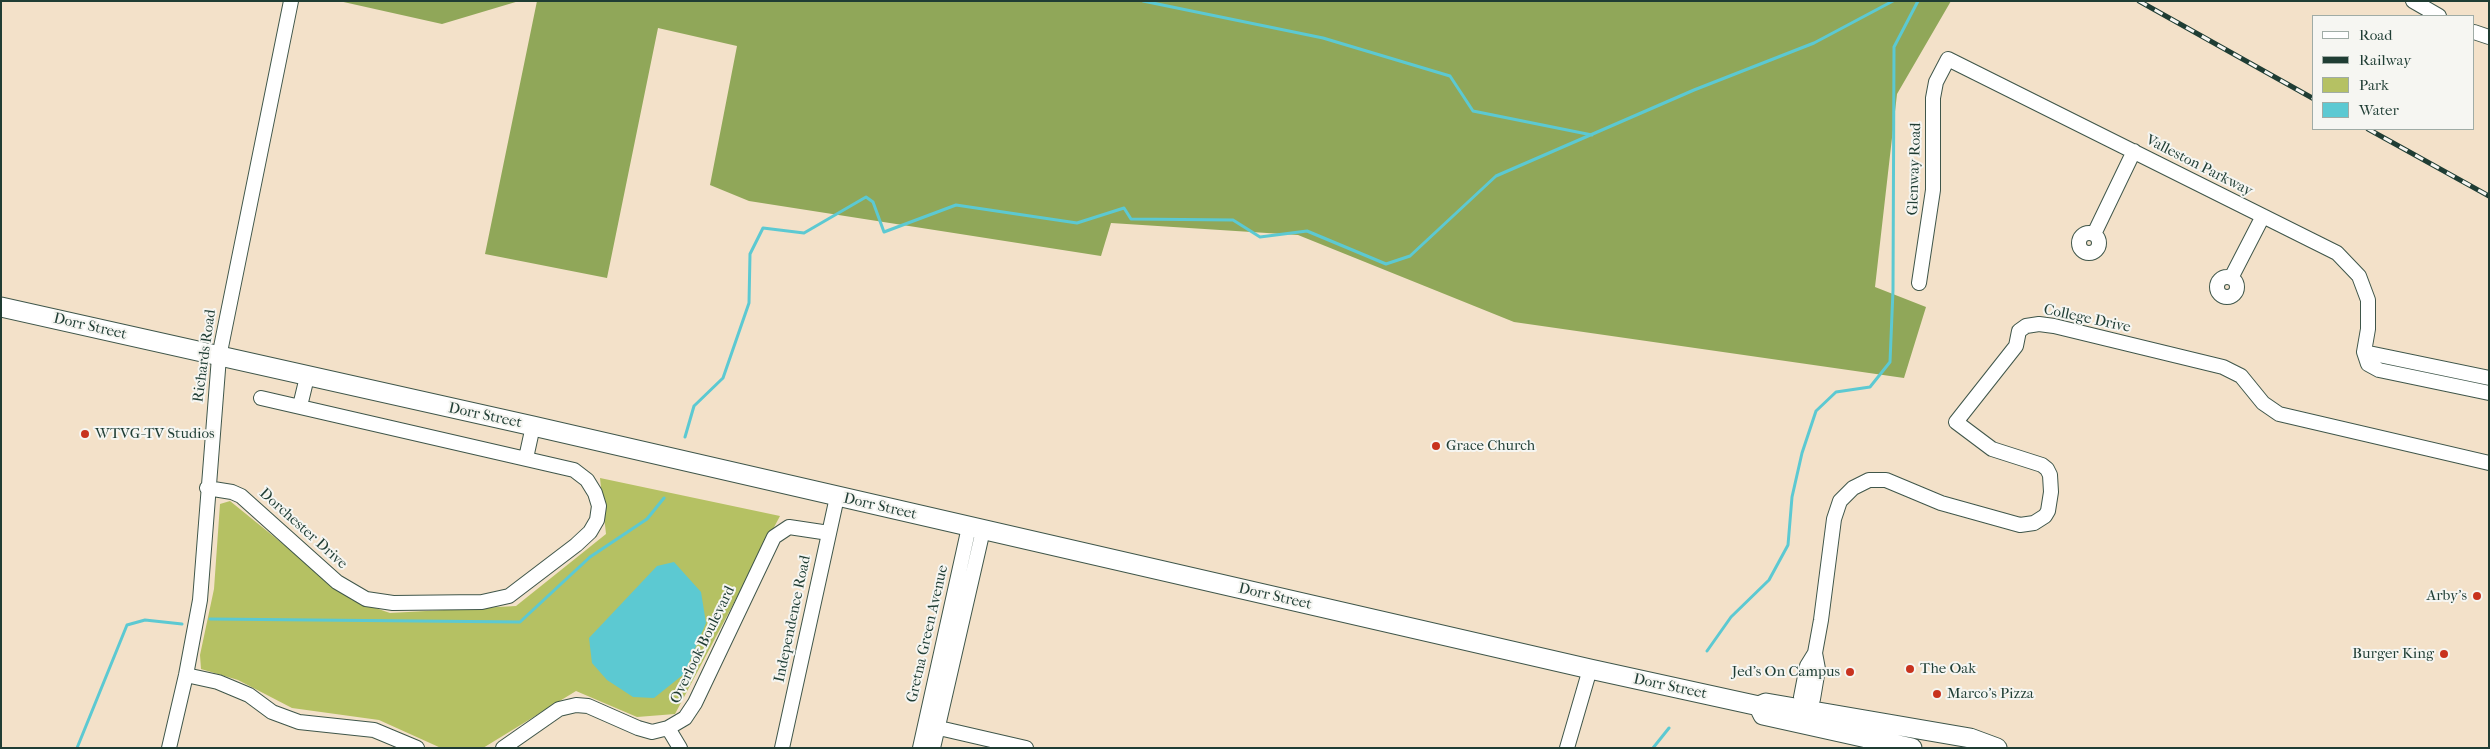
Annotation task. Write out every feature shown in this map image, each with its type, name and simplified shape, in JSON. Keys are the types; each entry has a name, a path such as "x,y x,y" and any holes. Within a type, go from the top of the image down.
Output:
{"main road":[{"name":"Dorr Street","path":"1,307 307,377 533,426 1590,669 1759,706 1766,702 1805,706 1970,738 1997,748"},
{"name":"Dorr Street","path":"1759,706 1763,715 1912,748"}],"street":[{"name":"Richards Road","path":"169,748 200,600 207,488 219,357 290,1"},
{"path":"2413,1 2437,15"},
{"path":"2475,32 2489,37"},
{"name":"Valleston Parkway","path":"1948,59 2327,247 2353,268 2368,300 2368,328 2364,352"},
{"name":"Glenway Road","path":"1919,283 1932,205 1934,166 1933,98 1936,82 1948,59"},
{"path":"2094,234 2134,152"},
{"path":"2231,278 2263,216"},
{"name":"College Drive","path":"1805,706 1801,697 1807,666 1815,653 1824,602 1834,519 1840,501 1853,488 1861,482 1878,479 1894,482 1954,507 2020,525 2034,523 2048,510 2051,502 2050,475 2047,469 2042,465 1992,449 1956,422 2016,346 2019,331 2026,326 2039,324 2054,326 2223,367 2240,376 2263,403 2280,414 2489,463"},
{"path":"2489,378 2364,352 2364,358 2373,368 2489,393"},
{"path":"2446,384 2449,370"},
{"path":"300,406 307,377"},
{"name":"Dorchester Drive","path":"207,488 232,492 241,496 337,582 366,599 393,603 482,602 509,596 576,545 590,532 597,520 599,506 595,492 587,480 574,470 262,398"},
{"path":"526,458 533,426"},
{"name":"Independence Road","path":"782,748 837,497"},
{"name":"Overlook Boulevard","path":"668,728 685,718 695,702 774,537 789,527 810,528 828,533"},
{"name":"Gretna Green Avenue","path":"932,736 926,715 976,529"},
{"name":"Gretna Green Avenue","path":"932,736 976,529"},
{"path":"1566,748 1590,669"},
{"path":"186,674 218,682 249,695 272,712 299,722 374,730 417,748"},
{"path":"503,748 559,709 576,705 588,706 638,728 652,732 668,728 680,748"},
{"path":"926,715 932,736 1026,748"}],"green space":[{"path":"339,1 519,1 442,24"},
{"path":"537,1 1951,1 1897,94 1875,287 1926,307 1904,378 1514,322 1298,235 1111,223 1101,256 749,201 710,185 737,46 658,28 607,278 485,254"},
{"path":"600,478 780,516 675,714 637,717 576,691 483,748 441,748 379,720 292,708 238,680 201,669 200,655 214,589 220,504 230,501 352,600 390,613 516,606 606,534"}],"water":[{"path":"674,562 701,592 706,623 684,674 654,698 633,697 607,680 592,663 589,638 657,566"}],"waterway":[{"path":"1143,1 1323,38 1450,76 1473,111 1592,135"},
{"path":"685,437 694,406 723,378 749,303 750,254 763,228 804,233 866,197 873,202 884,232 956,205 1077,223 1124,208 1131,219 1233,220 1260,237 1307,231 1386,264 1410,256 1496,176 1694,90 1814,43 1893,1"},
{"path":"1707,651 1731,617 1769,580 1788,545 1792,497 1802,453 1816,411 1836,392 1870,387 1890,362 1893,290 1894,47 1918,1"},
{"path":"210,619 520,622 590,557 647,519 664,498"},
{"path":"77,748 127,625 145,620 182,624"},
{"path":"1653,748 1669,728"}],"railway":[{"path":"2139,1 2312,98"},
{"path":"2370,130 2489,196"}],"place":[{"name":"WTVG-TV Studios","path":"85,434"},
{"name":"Grace Church","path":"1436,446"},
{"name":"Arby's","path":"2477,596"},
{"name":"Burger King","path":"2444,654"},
{"name":"The Oak","path":"1910,669"},
{"name":"Jed's On Campus","path":"1850,672"},
{"name":"Marco's Pizza","path":"1937,694"}]}
